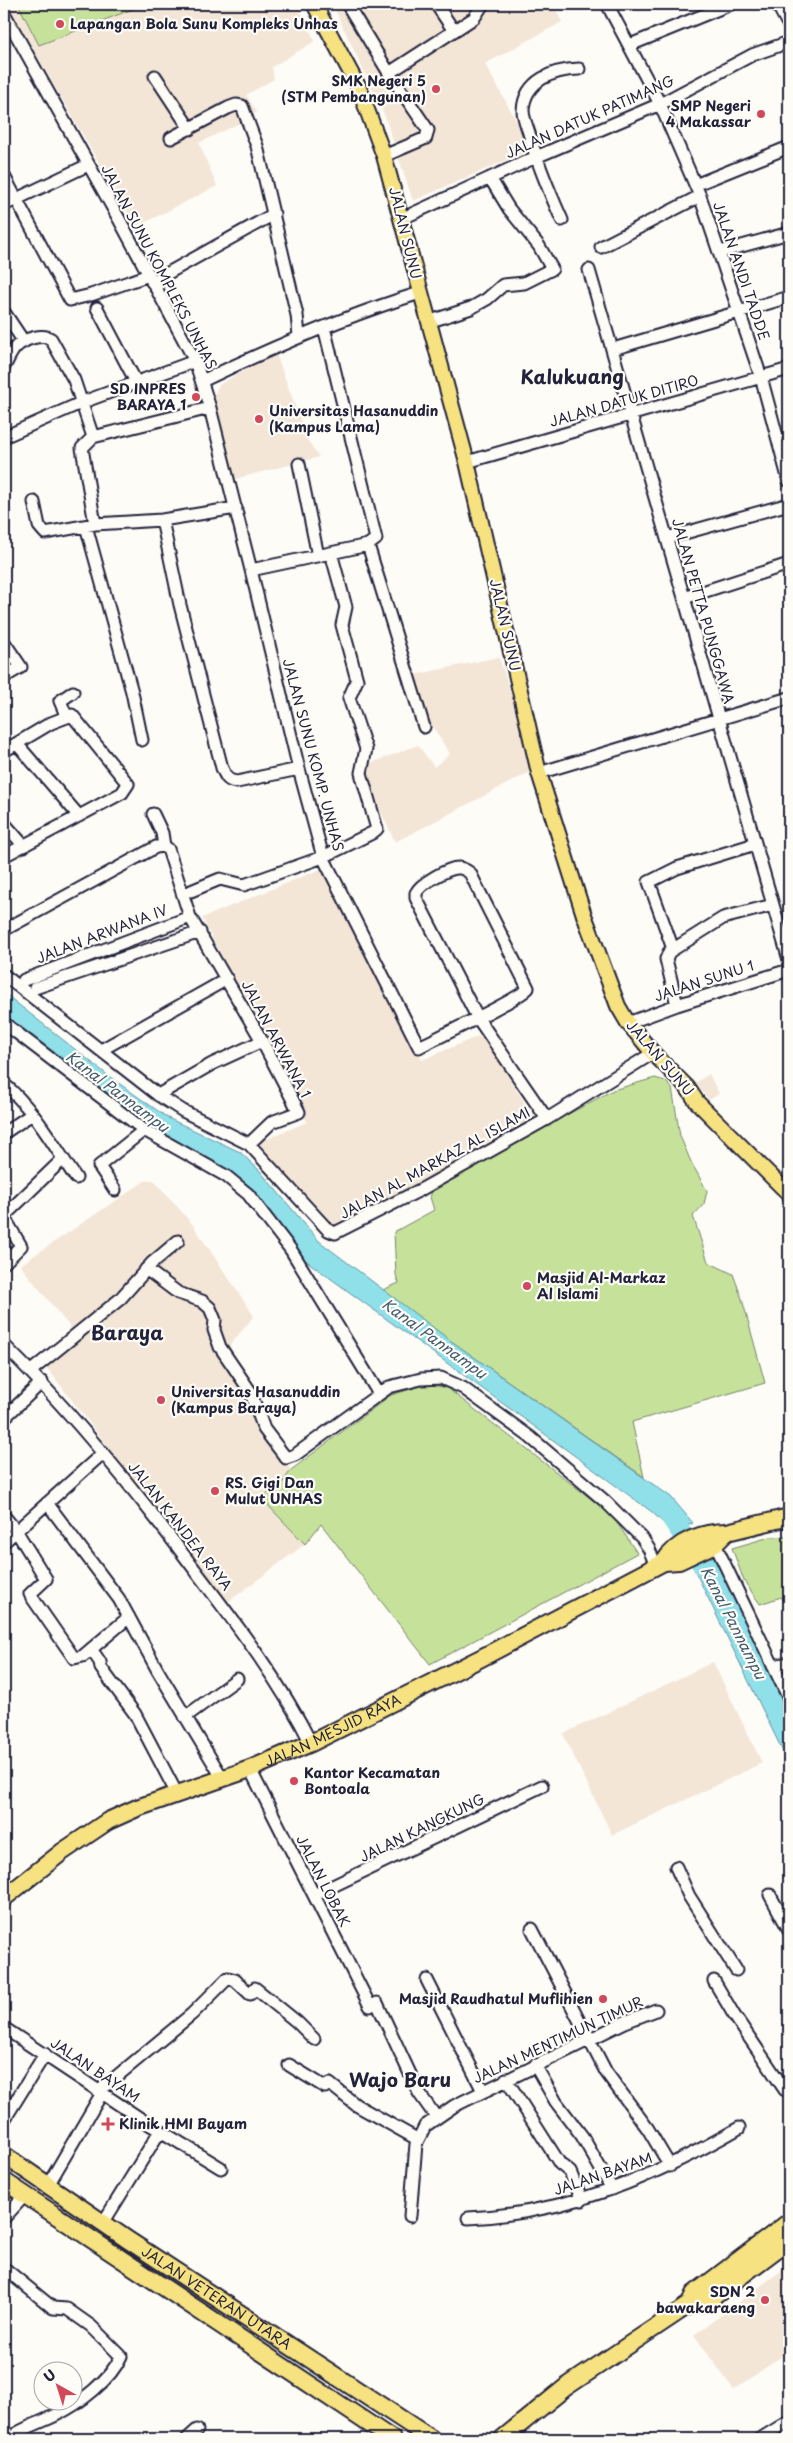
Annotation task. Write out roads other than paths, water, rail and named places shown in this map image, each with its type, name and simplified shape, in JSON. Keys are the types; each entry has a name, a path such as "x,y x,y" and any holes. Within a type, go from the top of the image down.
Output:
{"highway":[{"name":"JALAN MESJID RAYA","path":"4,1896 62,1852 108,1821 177,1794 250,1769 311,1742 481,1658 660,1564 679,1561 682,1552 709,1542 727,1532 789,1517"},
{"name":"JALAN VETERAN UTARA","path":"4,2155 128,2240 432,2439"},
{"name":"JALAN VETERAN UTARA","path":"4,2181 289,2368 392,2439"},
{"path":"690,2304 694,2294 789,2222"},
{"path":"116,2255 128,2240"},
{"path":"502,2439 566,2386 690,2304 705,2303 789,2240"},
{"path":"289,2368 299,2351"}],"main road":[{"name":"JALAN SUNU","path":"314,4 359,88 384,156 403,218 420,293 467,462 539,773 584,915 618,1006 628,1023 653,1053 687,1087 697,1102 789,1194"}],"street":[{"path":"347,4 429,134 419,142 384,156"},
{"path":"436,4 454,31"},
{"path":"389,73 474,18 483,4"},
{"name":"JALAN ANDI TADDE","path":"607,4 660,104 700,196 784,440 789,481"},
{"path":"630,45 731,4"},
{"path":"777,4 789,26"},
{"name":"JALAN SUNU KOMPLEKS UNHAS","path":"4,13 151,279 194,361 210,408 251,570"},
{"name":"JALAN DATUK PATIMANG","path":"403,218 536,157 660,104 752,55 789,42"},
{"path":"562,220 536,157 524,117 526,96 536,82 550,74 564,70 579,69"},
{"path":"155,76 190,128"},
{"path":"171,138 228,108 236,105 242,106 257,146 274,214 299,336"},
{"path":"695,185 789,147"},
{"path":"4,205 88,165"},
{"path":"4,176 70,300 151,279 274,214"},
{"path":"428,322 471,308 484,301 503,285 524,283 552,269 539,246 513,215 490,178"},
{"path":"601,247 700,196"},
{"path":"720,252 789,233"},
{"name":"JALAN PETTA PUNGGAWA","path":"589,270 789,960"},
{"path":"202,381 299,336 379,305 420,293"},
{"path":"613,349 789,297"},
{"path":"97,308 136,382"},
{"path":"4,312 24,342"},
{"path":"324,327 372,542 424,728"},
{"path":"4,367 17,346 44,336 51,339 83,402 93,437"},
{"path":"4,437 83,402 194,361"},
{"name":"JALAN DATUK DITIRO","path":"467,462 789,369"},
{"path":"142,740 91,525 82,448 93,437 210,408"},
{"path":"299,464 318,556"},
{"path":"34,502 39,526 45,533 91,525 162,520 236,508"},
{"path":"667,538 789,504"},
{"path":"162,520 180,605 222,768 227,778 237,782 299,769"},
{"path":"251,570 372,542"},
{"path":"191,891 220,879 244,885 323,857 372,833 378,826 361,773 366,750 349,698 357,680 342,625 346,607 331,553"},
{"path":"684,598 789,564"},
{"name":"JALAN SUNU KOMP. UNHAS","path":"251,570 299,769 323,857 419,1046 477,1017"},
{"path":"4,642 21,667 4,677"},
{"path":"66,715 60,701 73,692"},
{"path":"539,773 789,698"},
{"path":"4,751 66,715 72,715 128,784 122,793 4,856"},
{"path":"17,744 80,816"},
{"name":"JALAN ARWANA 1","path":"153,814 162,833 164,846 170,853 190,917 262,1041 299,1112 272,1122 249,1144"},
{"path":"4,823 24,846"},
{"path":"673,949 649,882 677,868 755,844"},
{"path":"4,930 150,851 164,846"},
{"path":"477,1017 522,995 528,990 528,985 470,873 462,868 454,868 421,886 416,894 416,898 477,1017 547,1119"},
{"path":"677,1005 666,956 673,949 723,918 773,905"},
{"name":"JALAN ARWANA IV","path":"24,980 190,917"},
{"path":"35,988 200,932"},
{"name":"JALAN SUNU 1","path":"628,1023 677,1005 789,970"},
{"name":"JALAN AL MARKAZ AL ISLAMI","path":"4,975 158,1095 249,1144 328,1230 335,1233 422,1189 547,1119 653,1053"},
{"path":"101,1050 227,979"},
{"path":"4,1023 144,1130 226,1176 258,1205 291,1250 379,1394"},
{"path":"158,1095 212,1064 262,1041"},
{"path":"4,1084 18,1096 32,1114 76,1178"},
{"path":"4,1133 32,1114"},
{"path":"115,1190 99,1166 144,1130"},
{"path":"4,1263 21,1246 4,1216 63,1159"},
{"path":"31,1371 120,1299 146,1269 178,1241"},
{"path":"146,1269 178,1293 202,1301 210,1308 215,1320 216,1339 220,1347 250,1391 264,1428 286,1458 294,1455 389,1388 421,1379 441,1378 463,1388 530,1437 620,1514 646,1544 660,1564"},
{"name":"JALAN KANDEA RAYA","path":"4,1344 42,1382 155,1516 251,1646 294,1710 311,1742"},
{"path":"4,1418 42,1382"},
{"path":"4,1542 103,1453"},
{"path":"47,1503 119,1599 185,1717 223,1779"},
{"path":"4,1516 17,1532 46,1579 30,1594 34,1603 74,1658 79,1658 129,1617"},
{"path":"709,1542 789,1699"},
{"path":"90,1649 100,1662 101,1668 135,1714 177,1794"},
{"path":"773,1666 789,1663"},
{"path":"185,1717 237,1678"},
{"name":"JALAN LOBAK","path":"250,1769 314,1896 374,2005 419,2093 436,2117"},
{"name":"JALAN KANGKUNG","path":"314,1896 542,1786"},
{"path":"676,1867 689,1896 736,1970"},
{"path":"770,1896 789,1930"},
{"path":"532,1929 606,2072 648,2129 670,2166"},
{"path":"48,2185 100,2092 192,2014 228,1978 235,1980 250,1994 255,1988 297,2022 314,2039"},
{"path":"427,1980 483,2091"},
{"path":"714,1981 785,2090"},
{"name":"JALAN MENTIMUN TIMUR","path":"417,2139 425,2126 436,2117 483,2091 588,2040 656,2010"},
{"name":"JALAN BAYAM","path":"4,2028 160,2131 221,2168"},
{"path":"4,2120 45,2054"},
{"path":"289,2065 324,2087 330,2084 356,2105 417,2139 410,2216"},
{"path":"535,2065 556,2102 582,2136 612,2189"},
{"path":"506,2079 560,2164 570,2172 582,2200"},
{"name":"JALAN BAYAM","path":"468,2218 535,2212 582,2200 670,2166 739,2128"},
{"path":"103,2223 160,2131"},
{"path":"4,2218 25,2194"},
{"path":"4,2268 53,2308 67,2309 91,2326 121,2356 112,2370 67,2410 8,2439"},
{"path":"760,2439 789,2421"},
{"path":"187,2439 197,2430"}],"water":[{"path":"4,993 110,1077 168,1118 240,1152 260,1171 319,1241 447,1338 671,1497 693,1523 673,1532 652,1512 301,1257 246,1190 148,1131 4,1019"},
{"path":"714,1556 789,1712 789,1764 693,1567"}],"waterway":[{"name":"Kanal Pannampu","path":"664,1507 716,1585"}],"place":[{"name":"Lapangan Bola Sunu Kompleks Unhas","path":"60,24"},
{"name":"SMK Negeri 5 (STM Pembangunan)","path":"436,89"},
{"name":"SMP Negeri 4 Makassar","path":"761,114"},
{"name":"SD INPRES BARAYA 1","path":"196,397"},
{"name":"Universitas Hasanuddin (Kampus Lama)","path":"259,419"},
{"name":"Masjid Al-Markaz Al Islami","path":"527,1286"},
{"name":"Universitas Hasanuddin (Kampus Baraya)","path":"161,1400"},
{"name":"RS. Gigi Dan Mulut UNHAS","path":"215,1491"},
{"name":"Kantor Kecamatan Bontoala","path":"294,1781"},
{"name":"Masjid Raudhatul Muflihien","path":"603,1999"},
{"name":"Klinik HMI Bayam","path":"108,2124"},
{"name":"SDN 2 bawakaraeng","path":"765,2300"}],"district":[{"name":"Kalukuang","path":"572,377"},
{"name":"Baraya","path":"127,1333"},
{"name":"Wajo Baru","path":"400,2080"}]}
